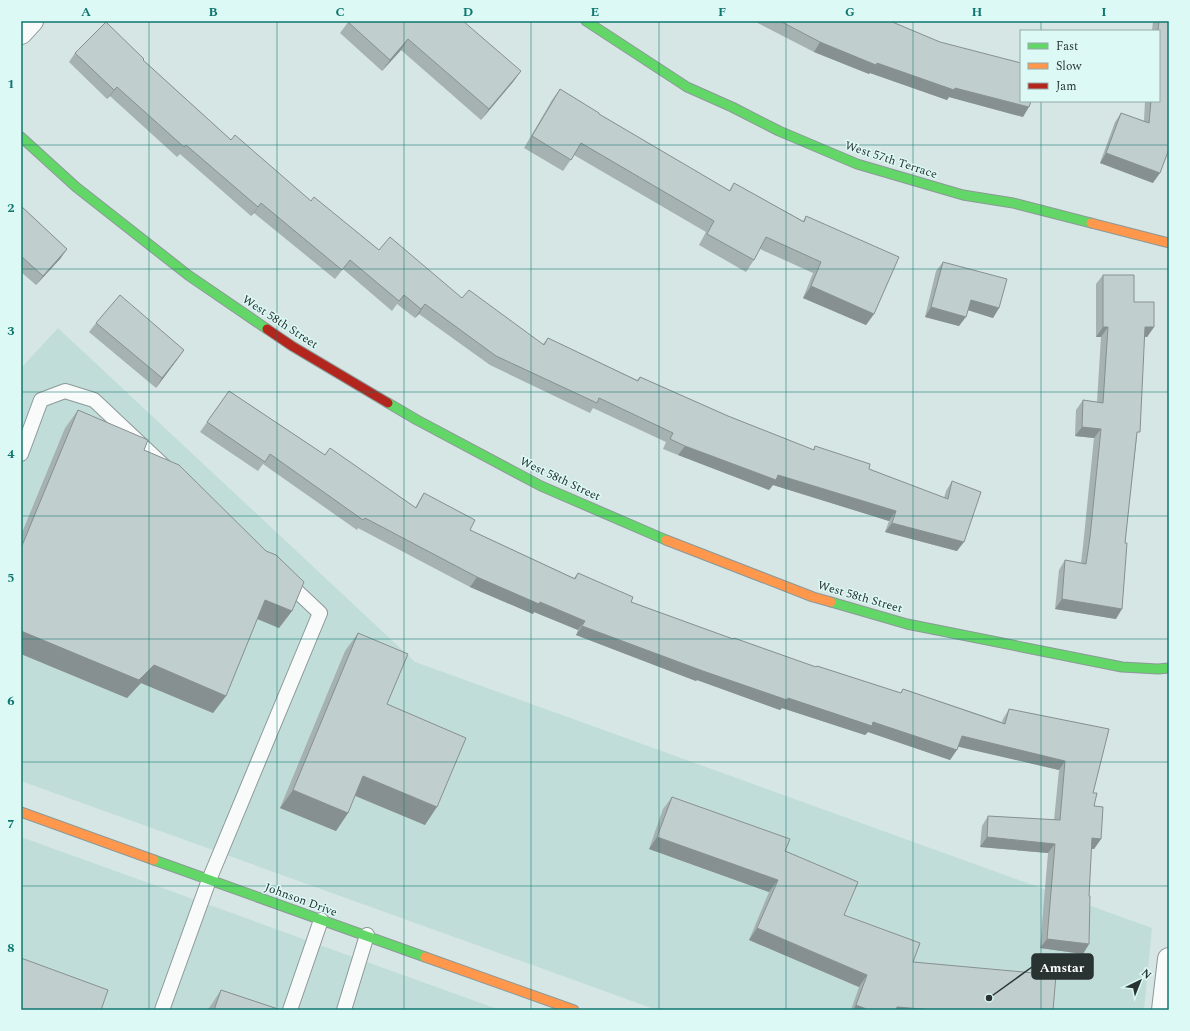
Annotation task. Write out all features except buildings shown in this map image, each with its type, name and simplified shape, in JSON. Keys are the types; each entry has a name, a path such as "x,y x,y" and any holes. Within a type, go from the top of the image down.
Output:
{"street":[{"path":"21,33 32,21"},
{"name":"West 57th Terrace","path":"586,21 687,87 779,131 856,164 963,194 1013,203 1169,243"},
{"name":"West 58th Street","path":"21,137 76,187 188,275 292,346 417,420 542,486 683,547 828,601 908,624 1122,667 1158,669 1169,668"},
{"name":"Johnson Drive","path":"21,812 574,1010"},
{"path":"1163,1010 1169,959"}],"lane":[{"path":"21,454 42,400 65,391 94,400 175,477"},
{"path":"162,1010 209,880 320,613 274,570"},
{"path":"290,1010 321,920"},
{"path":"344,1010 367,935"}],"shaded area":[{"path":"58,328 415,662 1152,928 1144,1010 657,1010 21,781 21,368"},
{"path":"21,837 500,1010 21,1010"}],"traffic: fast":[{"path":"586,21 687,87 732,107 779,131 857,164 963,195 1013,203 1091,223"},
{"path":"21,137 76,187 188,275 267,329"},
{"path":"388,403 541,486 666,540"},
{"path":"831,602 907,624 1122,667 1158,669 1169,668"},
{"path":"154,860 425,957"}],"traffic: slow":[{"path":"1091,223 1169,243"},
{"path":"666,540 813,597 831,602"},
{"path":"21,812 154,860"},
{"path":"425,957 574,1010"}],"traffic: jam":[{"path":"267,329 292,346 388,403"}],"place":[{"name":"Amstar","path":"989,998"}]}
